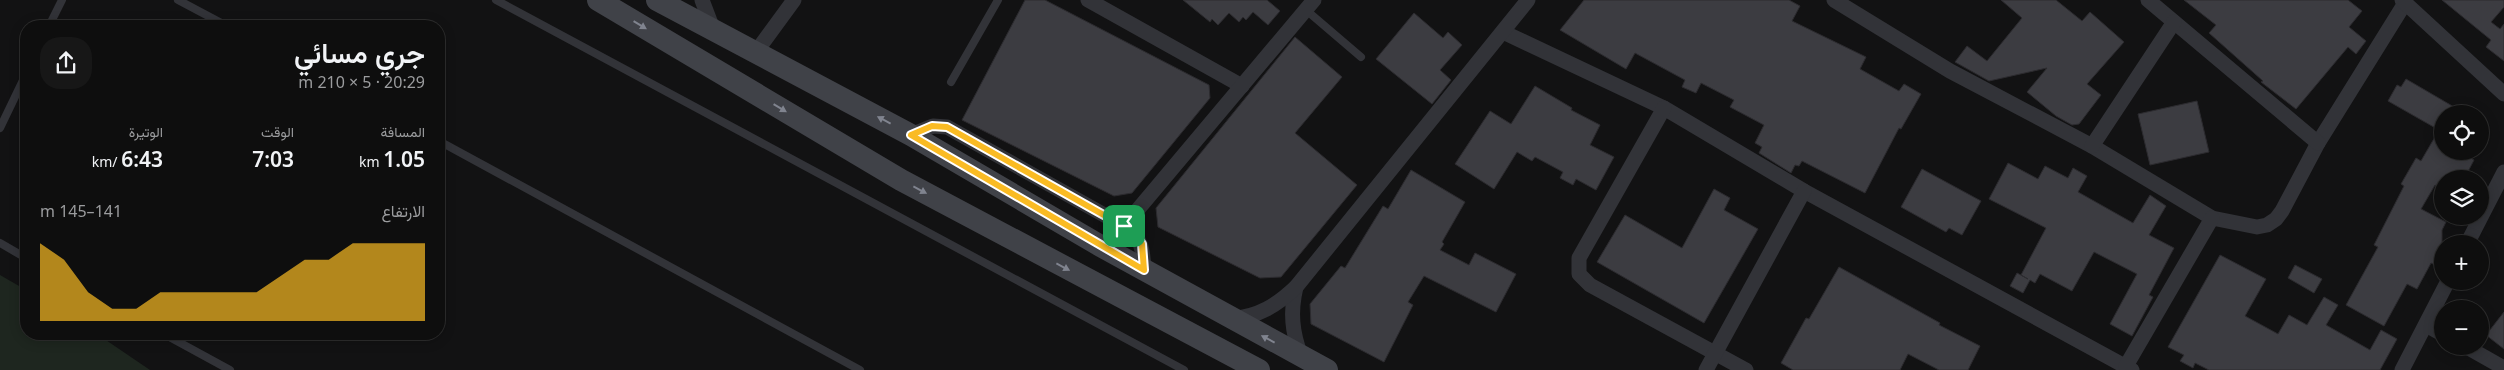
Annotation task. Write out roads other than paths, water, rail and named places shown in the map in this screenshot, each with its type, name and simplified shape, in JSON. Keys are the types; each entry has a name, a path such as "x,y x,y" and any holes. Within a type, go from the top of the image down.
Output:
{"main road":[{"path":"598,0 901,180 1259,370"},
{"path":"667,3 911,135 1144,270 1327,370"}],"street":[{"path":"702,0 713,29"},
{"path":"756,52 794,0"},
{"path":"1088,0 1242,86"},
{"path":"1232,319 1249,317 1266,311 1281,302 1296,287 1528,0"},
{"path":"1834,0 1950,71 2092,146 2212,218 2257,227 2267,225 2276,219 2318,143 2404,1 2504,94"},
{"path":"2148,0 2318,143"},
{"path":"1124,226 1310,5"},
{"path":"2092,146 2174,22"},
{"path":"1502,32 1664,108 1804,191 2129,368 2212,218"},
{"path":"1664,108 1582,251 1578,266 1579,274 1590,285 1746,370"},
{"path":"911,135 932,126 947,127 1124,226 1134,232 1142,244 1144,270"},
{"path":"2472,235 2504,172"},
{"path":"1706,370 1804,191"},
{"path":"1296,287 1292,306 1292,324 1301,356"},
{"path":"2402,370 2444,290"},
{"path":"2426,325 2434,330"},
{"path":"2481,355 2504,368"}],"lane":[{"path":"52,20 62,0"},
{"path":"178,0 216,20"},
{"path":"496,0 1184,370"},
{"path":"950,82 998,0"},
{"path":"1310,5 1361,57"},
{"path":"0,128 20,86"},
{"path":"445,144 860,370"},
{"path":"0,243 20,255"},
{"path":"175,340 230,370"}]}
